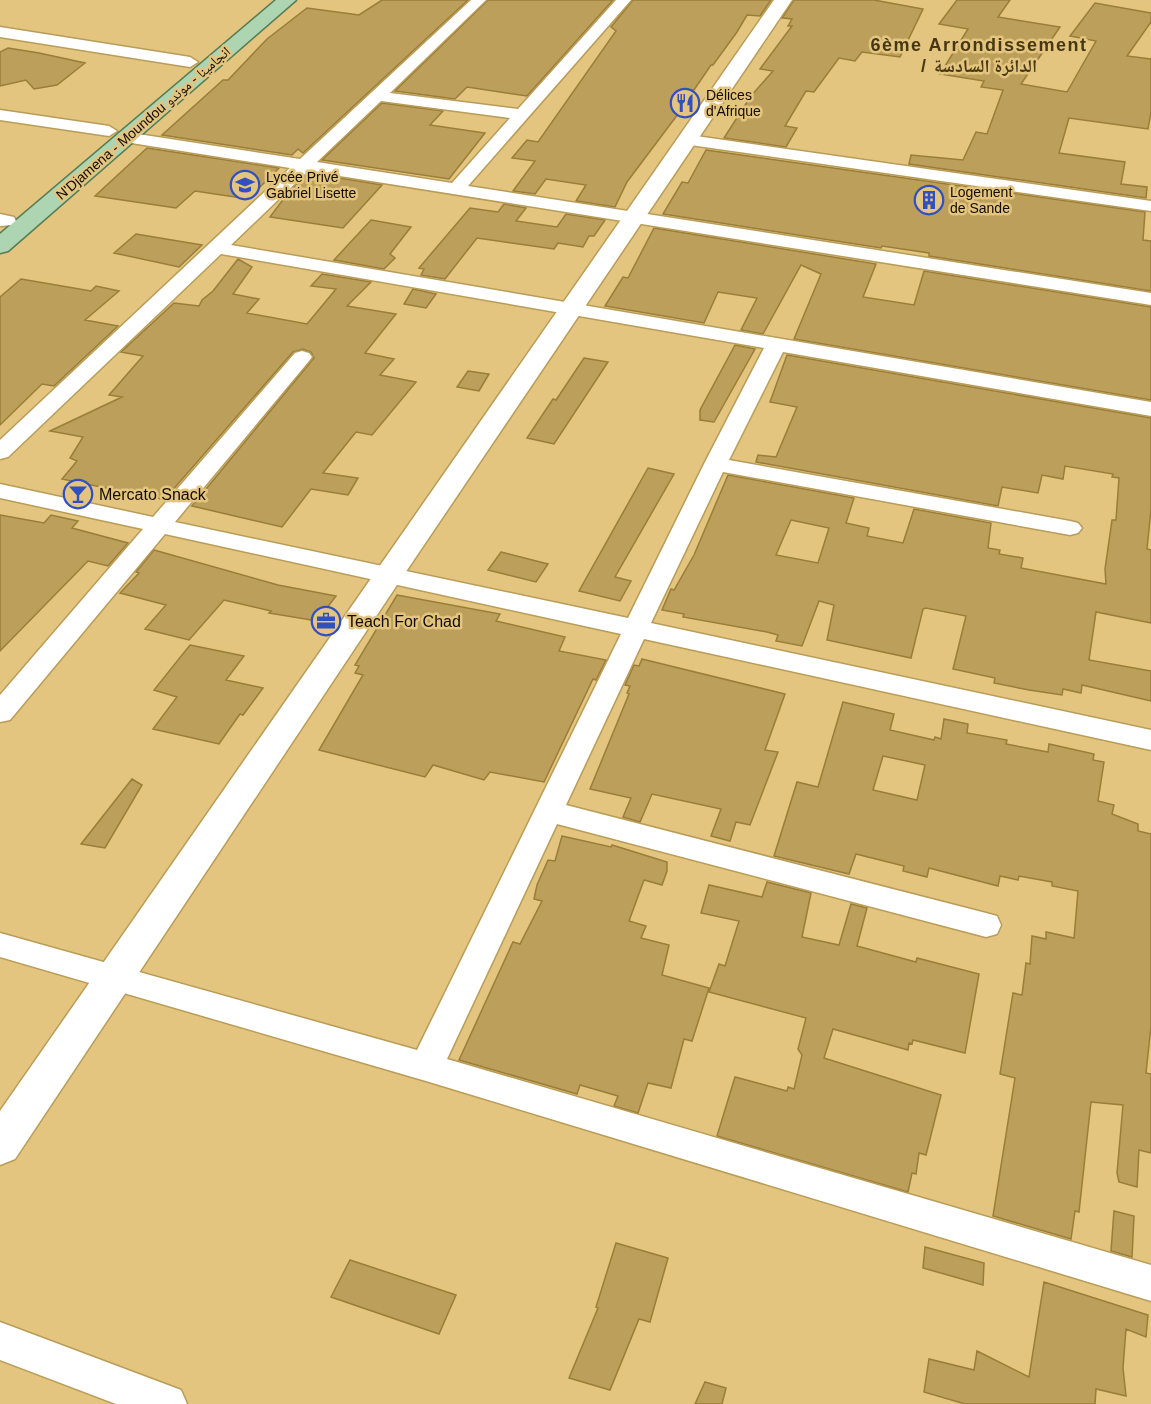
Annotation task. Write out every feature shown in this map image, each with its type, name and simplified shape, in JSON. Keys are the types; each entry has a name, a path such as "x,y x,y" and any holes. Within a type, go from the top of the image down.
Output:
{"main road":[{"name":"N'Djamena - Moundou انجامينا - موندو","path":"0,246 190,62 262,0"},
{"name":"N'Djamena - Moundou انجامينا - موندو","path":"2,223 286,0"}],"street":[{"path":"0,452 479,0"},
{"path":"456,189 624,0"},
{"path":"0,1146 388,574 636,218 783,0"},
{"path":"0,33 190,62"},
{"path":"379,96 522,115"},
{"path":"0,116 303,166 1151,299"},
{"path":"689,140 1151,206"},
{"path":"218,248 1151,409"},
{"path":"426,1067 550,812 635,628 776,345"},
{"path":"0,713 302,357"},
{"path":"715,464 1071,528"},
{"path":"0,491 1151,740"},
{"path":"550,812 986,925"},
{"path":"0,945 426,1067 1151,1284"},
{"path":"0,1341 166,1404"}],"building":[{"path":"382,0 468,0 303,153 298,149 292,155 162,135 223,80 228,80 267,39 307,8 359,15"},
{"path":"488,0 613,0 527,96 467,87 455,99 395,91"},
{"path":"633,0 771,0 760,16 747,15 627,182 615,207 576,201 586,185 546,179 535,194 513,191 535,161 512,158 527,140 538,142 616,31 611,27"},
{"path":"794,0 874,0 923,9 900,57 862,52 855,61 839,58 814,92 806,91 785,126 797,128 786,147 724,138 751,96 773,71 760,69 792,26 788,26 792,19 782,18"},
{"path":"957,0 1010,0 998,17 1060,27 1021,84 1067,92 1096,41 1070,36 1095,3 1151,13 1151,22 1127,56 1151,59 1151,112 1148,129 1069,118 1059,153 1125,162 1121,184 1147,187 1146,198 909,164 911,155 963,160 976,132 987,134 1003,90 981,87 984,81 940,74 968,29 939,24"},
{"path":"8,48 85,63 57,85 34,89 26,80 0,86 0,52"},
{"path":"382,103 443,111 430,125 485,133 449,179 322,160"},
{"path":"147,148 279,168 248,199 195,191 176,208 95,196"},
{"path":"706,150 1145,212 1143,240 1151,241 1151,291 929,256 929,253 882,246 881,248 663,214 682,182 688,183"},
{"path":"309,173 382,185 343,228 270,217 288,193"},
{"path":"504,204 526,208 516,221 557,227 566,214 605,220 594,236 589,236 583,247 558,243 554,249 477,238 445,279 421,275 424,269 419,268 470,208 498,212"},
{"path":"371,220 411,227 390,254 395,258 384,269 334,260"},
{"path":"654,228 876,264 863,297 914,305 924,271 1151,307 1151,400 794,339 821,274 801,265 763,334 741,330 757,298 718,292 704,323 605,306 623,277 628,278"},
{"path":"136,234 202,245 179,267 114,253"},
{"path":"238,259 252,267 233,294 259,299 247,313 307,324 336,289 311,286 322,274 371,282 347,306 396,314 365,353 394,359 380,375 416,382 372,435 356,432 323,473 358,478 348,495 311,489 282,527 192,506 314,358 311,352 303,349 293,352 164,500 137,492 135,494 62,479 77,461 70,458 83,437 50,431 122,397 109,395 143,356 121,352 174,303 199,306"},
{"path":"21,279 91,291 96,286 119,291 85,320 118,326 54,386 42,384 0,425 0,297"},
{"path":"413,289 436,294 426,308 404,304"},
{"path":"735,345 755,349 714,422 700,420 700,410"},
{"path":"787,355 1151,418 1151,509 1147,549 1151,550 1151,623 1096,612 1089,660 1151,671 1151,701 1082,685 1081,693 1063,689 1062,695 1029,690 994,683 995,678 953,669 966,616 926,608 923,609 911,658 827,640 834,605 819,601 802,646 776,641 778,635 767,632 683,617 684,614 662,610 671,589 674,590 694,555 728,475 854,498 846,523 869,528 867,536 903,543 914,509 991,523 988,548 1000,550 999,554 1023,558 1021,568 1106,584 1105,569 1112,520 1116,520 1119,478 1112,477 1113,474 1065,466 1063,479 1042,475 1038,493 1002,487 998,506 756,462 758,455 776,457 797,407 770,402","holes":["791,520 829,528 818,563 776,555"]},
{"path":"584,358 608,362 554,444 527,438 553,399 556,400"},
{"path":"468,371 489,374 479,391 457,387"},
{"path":"648,468 674,474 615,577 631,581 620,601 579,591"},
{"path":"0,515 44,523 51,515 78,521 72,528 128,543 108,566 88,561 0,651"},
{"path":"154,550 278,585 336,596 317,621 269,613 271,611 224,600 189,640 145,629 166,605 120,593 139,573 136,572"},
{"path":"501,552 548,564 536,582 488,570"},
{"path":"397,595 500,614 496,621 565,637 559,651 606,660 596,680 593,679 544,782 490,772 484,780 433,765 425,777 319,750 363,675 355,673 359,666 355,665"},
{"path":"190,645 244,656 226,680 263,688 243,715 240,714 219,744 153,729 177,697 154,690"},
{"path":"642,659 785,694 765,750 778,752 750,825 736,822 730,841 711,836 721,809 652,794 640,822 623,817 631,798 590,789 629,694 627,693 630,686 625,685 634,665 639,666"},
{"path":"843,702 894,714 890,730 934,740 935,737 941,739 944,719 968,724 967,733 1007,740 1006,744 1048,752 1049,744 1094,754 1093,760 1104,762 1098,801 1114,805 1112,814 1138,824 1138,831 1151,834 1151,1026 1146,1073 1151,1074 1151,1153 1139,1150 1137,1187 1119,1182 1117,1173 1123,1105 1091,1102 1079,1212 1075,1211 1071,1239 993,1216 1015,1078 1000,1074 1013,993 1022,995 1026,963 1030,964 1032,936 1046,939 1046,932 1074,938 1078,891 1052,886 1052,882 1019,876 1018,880 1000,876 998,886 929,868 927,877 903,871 904,866 856,854 849,874 774,856 797,782 818,787","holes":["883,756 925,765 917,800 873,790"]},
{"path":"132,779 142,785 105,848 81,844"},
{"path":"562,836 611,847 612,845 667,862 667,871 662,885 644,880 629,921 646,926 641,938 669,945 662,975 709,988 692,1041 684,1039 671,1088 648,1083 638,1113 614,1106 618,1096 580,1085 577,1094 459,1060 513,942 520,944 542,901 534,899 537,885 548,860 555,861"},
{"path":"767,882 811,893 802,937 839,945 851,904 867,908 857,946 916,962 917,958 979,974 965,1053 913,1040 912,1044 909,1043 908,1050 833,1029 824,1058 941,1095 926,1155 919,1153 916,1174 912,1173 908,1192 717,1136 735,1077 787,1091 788,1087 794,1089 802,1055 798,1049 806,1018 709,992 719,964 725,966 739,921 701,913 709,885 762,897"},
{"path":"1114,1211 1134,1216 1132,1257 1111,1251"},
{"path":"616,1243 668,1258 650,1322 639,1319 610,1390 569,1378 598,1308 596,1307"},
{"path":"925,1247 984,1263 983,1285 923,1268"},
{"path":"350,1260 456,1295 439,1334 331,1297"},
{"path":"1044,1282 1148,1315 1146,1337 1126,1329 1123,1368 1126,1396 1096,1389 1095,1404 965,1404 924,1392 929,1359 974,1370 977,1351 1029,1377"},
{"path":"705,1382 726,1388 722,1404 695,1404"}],"place":[{"name":"Délices d'Afrique","path":"685,103"},
{"name":"Lycée Privé Gabriel Lisette","path":"245,185"},
{"name":"Logement de Sande","path":"929,200"},
{"name":"Mercato Snack","path":"78,494"},
{"name":"Teach For Chad","path":"326,621"}],"district":[{"name":"6ème Arrondissement / الدائرة السادسة","path":"979,55"}]}
